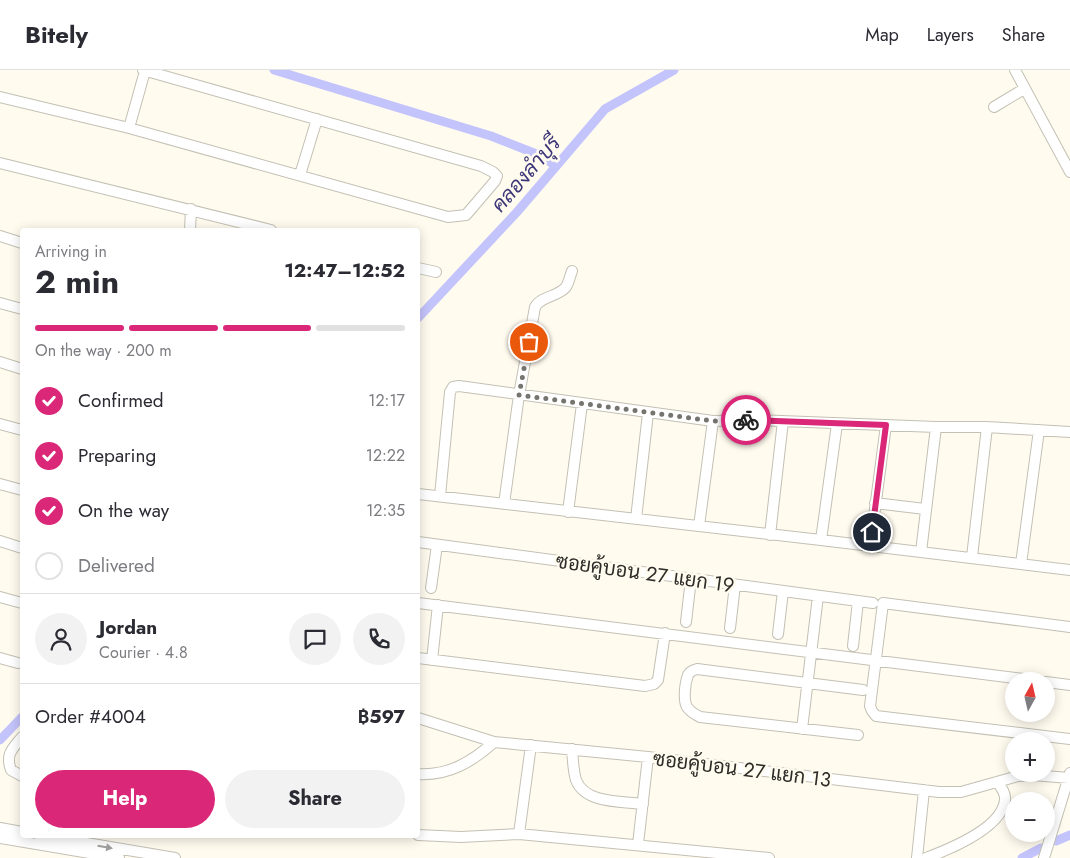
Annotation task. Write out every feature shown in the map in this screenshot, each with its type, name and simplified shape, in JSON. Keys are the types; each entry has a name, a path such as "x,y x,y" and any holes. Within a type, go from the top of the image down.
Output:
{"street":[{"path":"0,97 129,128 448,217 466,215 495,181 497,176 481,166 144,70 129,128"},
{"path":"1019,71 1024,89 1070,172"},
{"path":"994,107 1024,89"},
{"path":"300,175 317,119"},
{"path":"0,162 263,228"},
{"path":"190,228 191,209"},
{"path":"0,236 20,242"},
{"path":"420,268 436,272"},
{"path":"504,504 519,395 535,307 539,302 564,289 569,282 572,271"},
{"path":"0,303 20,308"},
{"path":"0,362 20,367"},
{"path":"440,496 450,392 453,387 458,386 713,421 782,421 987,427 1070,432"},
{"path":"568,512 582,404"},
{"path":"636,519 648,413"},
{"path":"699,526 713,421"},
{"path":"770,534 782,421"},
{"path":"0,424 20,429"},
{"path":"821,540 837,424"},
{"path":"870,547 886,425"},
{"path":"921,552 936,427"},
{"path":"972,557 987,427"},
{"path":"1021,564 1039,430"},
{"path":"0,484 20,489"},
{"path":"420,494 870,547 972,557 1070,570"},
{"path":"875,503 925,509"},
{"path":"0,541 20,547"},
{"name":"ซอยคู้บอน 27 แยก 19","path":"420,542 691,580 1070,627"},
{"path":"431,588 437,545"},
{"path":"686,622 691,580"},
{"path":"730,628 735,585"},
{"path":"778,634 783,591"},
{"path":"802,728 818,596"},
{"path":"0,597 20,602"},
{"path":"853,646 858,601"},
{"path":"420,602 1005,677"},
{"path":"878,603 876,660 870,706 876,716 1070,739"},
{"path":"432,660 438,605"},
{"path":"420,658 645,686 654,684 658,680 664,633"},
{"path":"0,658 18,663"},
{"path":"858,735 700,717 691,713 686,706 685,694 688,675 691,671 697,669 863,690"},
{"path":"1055,683 1070,685"},
{"name":"ซอยคู้บอน 27 แยก 13","path":"420,719 494,742 572,749 924,790 961,792 1018,776 1069,776"},
{"path":"20,739 11,750 8,761 11,770 20,775"},
{"path":"420,774 459,768 480,755 494,742"},
{"path":"519,834 531,745"},
{"path":"572,749 577,782 584,792 593,797 643,804"},
{"path":"638,844 648,758"},
{"path":"1044,858 1069,776"},
{"path":"926,858 975,835 994,822 1002,810 1006,798 1004,791 997,782"},
{"path":"917,858 924,790"},
{"path":"0,828 20,832"},
{"path":"420,835 461,837 519,834 769,858"},
{"path":"0,838 119,858"},
{"path":"57,838 175,858"}],"waterway":[{"path":"274,70 491,136 539,155 556,166"},
{"name":"คลองลำบุรี","path":"420,316 517,212 605,109 674,70"},
{"name":"คลองลำบุรี","path":"0,740 20,719"},
{"path":"1056,841 1070,835"},
{"path":"1022,858 1041,848"}],"way so far":[{"path":"529,342 519,395 713,421 746,420"}],"route":[{"path":"746,420 886,425 872,532"}]}
